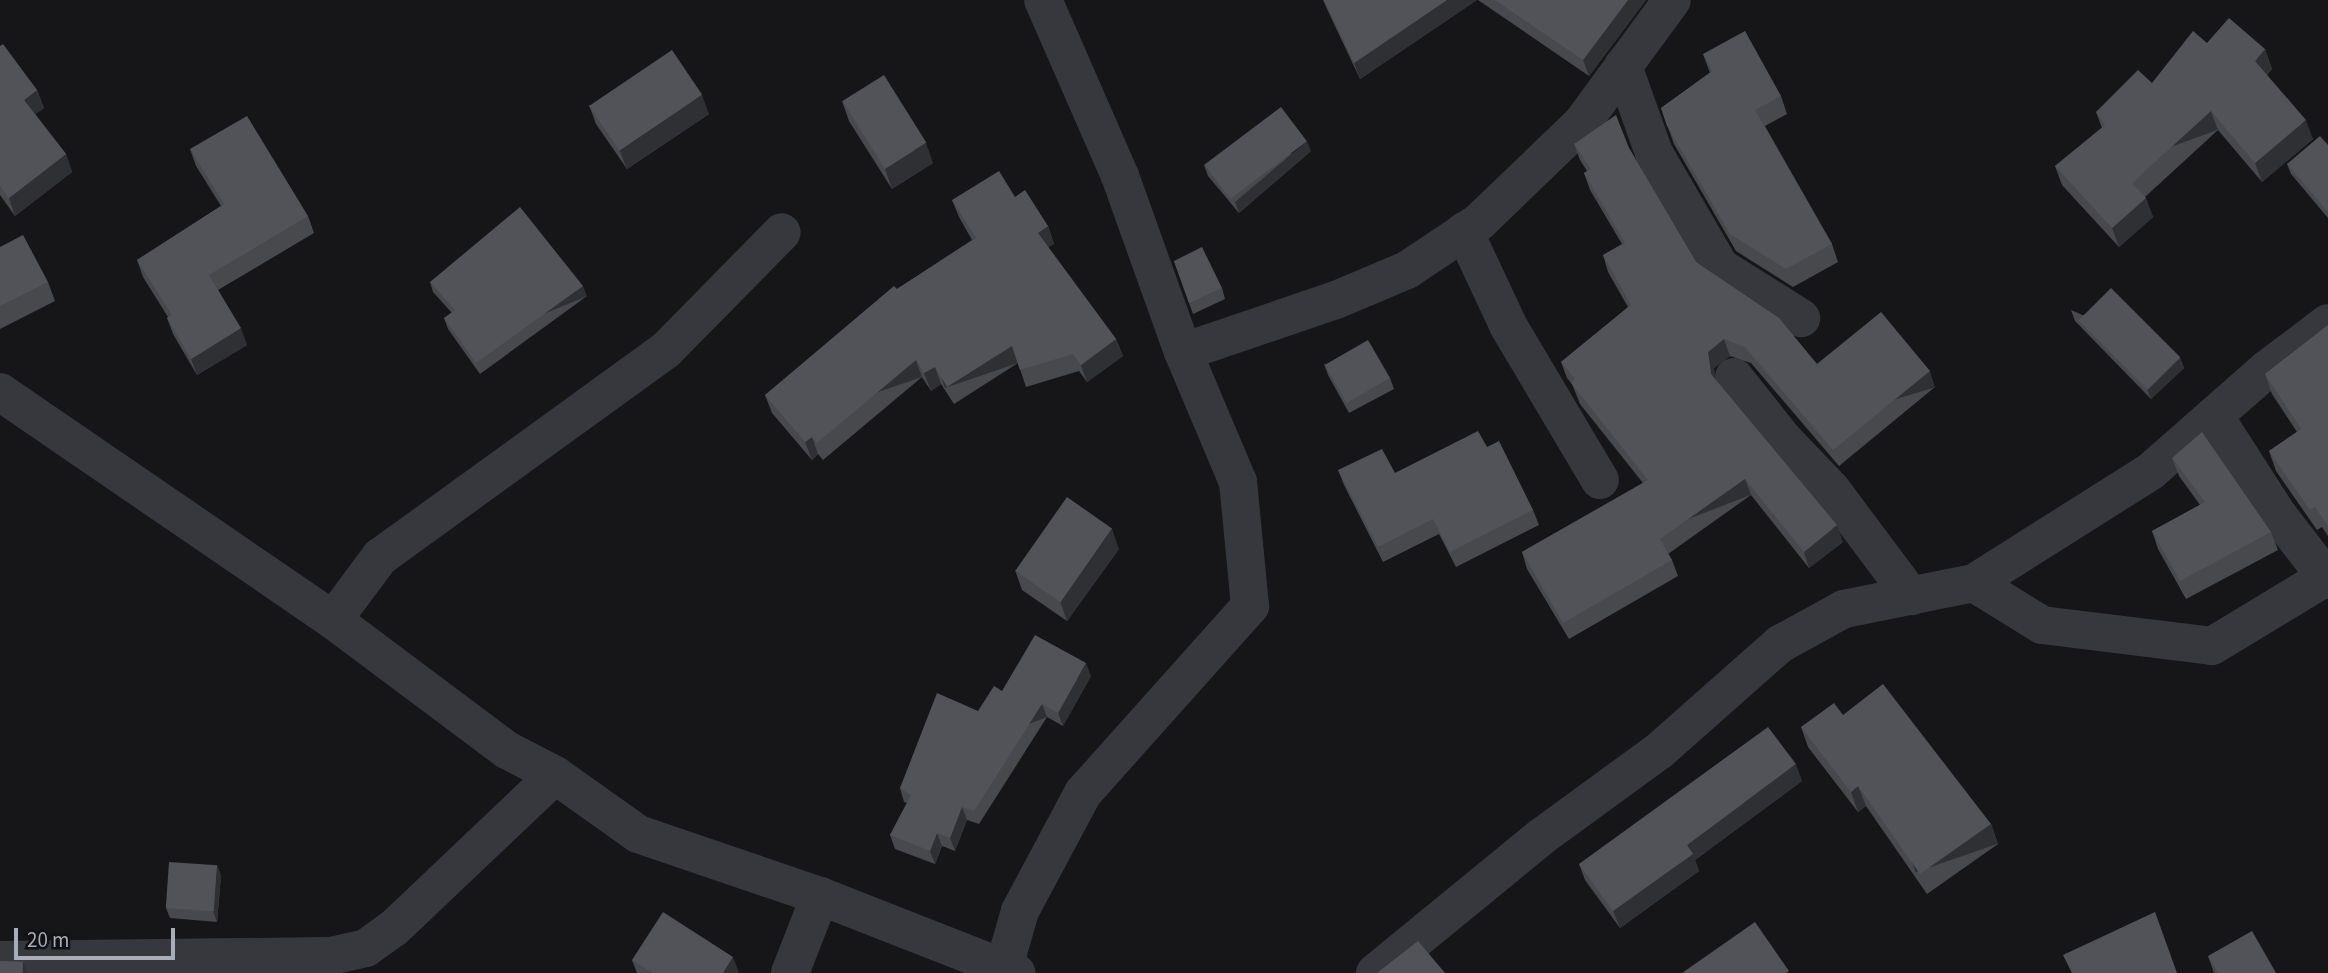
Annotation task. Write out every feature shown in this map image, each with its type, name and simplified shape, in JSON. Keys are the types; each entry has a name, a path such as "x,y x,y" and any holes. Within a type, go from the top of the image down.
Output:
{"street":[{"path":"0,392 333,620 507,750 555,775 638,834 820,896 1010,970 1020,911 1083,793 1250,606 1238,482 1183,352 1120,176 1043,0"},
{"path":"1183,352 1407,270 1464,230 1528,178 1582,123 1672,0"},
{"path":"1623,66 1654,153 1720,267 1801,318"},
{"path":"1464,230 1509,327 1600,480"},
{"path":"333,620 380,557 666,350 782,232"},
{"path":"1375,973 1541,837 1658,751 1780,644 1844,609 1973,583 2151,471 2328,323"},
{"path":"1734,377 1784,440 1832,489 1911,596"},
{"path":"1973,583 2042,625 2212,646 2327,579 2278,515 2215,417"},
{"path":"0,960 331,956 366,948 394,928 555,775"},
{"path":"790,973 820,896"}],"building":[{"path":"1324,0 1447,0 1354,63"},
{"path":"1495,0 1628,0 1583,60"},
{"path":"2229,18 2265,49 2255,61 2306,120 2255,163 2211,111 2132,183 2146,198 2112,228 2055,166 2105,125 2096,112 2138,70 2152,83 2193,31 2207,43"},
{"path":"1745,31 1781,96 1755,110 1832,244 1786,269 1730,234 1667,126 1661,108 1712,71 1703,54"},
{"path":"3,44 37,90 24,100 66,154 9,198 0,186 0,46"},
{"path":"672,50 702,95 619,151 589,106"},
{"path":"884,75 926,143 885,169 842,101"},
{"path":"1281,107 1307,141 1230,199 1204,165"},
{"path":"1616,115 1629,148 1696,262 1779,318 1817,364 1881,312 1930,371 1833,450 1745,347 1724,339 1708,352 1711,374 1837,525 1804,552 1745,479 1660,539 1672,560 1563,623 1522,552 1648,480 1571,383 1575,379 1561,362 1631,305 1603,255 1625,243 1584,173 1591,169 1574,144"},
{"path":"247,116 308,216 209,275 241,328 191,359 167,318 172,315 137,260 224,204 190,149"},
{"path":"2320,136 2328,145 2328,212 2287,164"},
{"path":"999,171 1015,197 1025,190 1048,226 1038,233 1116,339 1081,365 1073,354 1020,370 1012,346 947,387 935,367 924,373 916,360 817,443 812,437 805,442 765,395 894,286 897,289 976,238 952,200"},
{"path":"520,207 583,286 476,363 444,318 455,310 430,282"},
{"path":"23,235 48,282 0,306 0,247"},
{"path":"1202,247 1222,288 1189,303 1174,261"},
{"path":"2111,288 2180,357 2148,390 2078,321"},
{"path":"2328,325 2328,526 2315,507 2310,510 2269,451 2301,429 2265,374"},
{"path":"1368,340 1390,378 1347,403 1325,365"},
{"path":"1478,431 1487,447 1499,441 1533,510 1450,552 1433,519 1378,547 1338,470 1382,449 1395,473"},
{"path":"2202,432 2271,532 2180,581 2152,531 2205,502 2172,458"},
{"path":"1067,497 1112,529 1060,602 1015,571"},
{"path":"1035,635 1086,663 1058,713 1042,704 974,811 962,807 950,838 937,833 930,851 890,835 911,795 900,788 937,693 978,711 994,686 1002,691"},
{"path":"1883,684 1991,824 1920,874 1858,786 1851,792 1801,727 1834,703 1843,715"},
{"path":"1768,727 1796,764 1687,845 1693,854 1613,911 1579,864"},
{"path":"169,862 217,865 214,911 166,908"},
{"path":"663,912 733,957 723,973 653,973 632,960"},
{"path":"2155,912 2177,973 2072,973 2063,955"},
{"path":"1755,922 1789,971 1682,973"},
{"path":"2252,931 2276,973 2218,973 2208,956"},
{"path":"1418,941 1445,973 1377,973"},
{"path":"0,961 23,962 23,973 0,973"}]}
